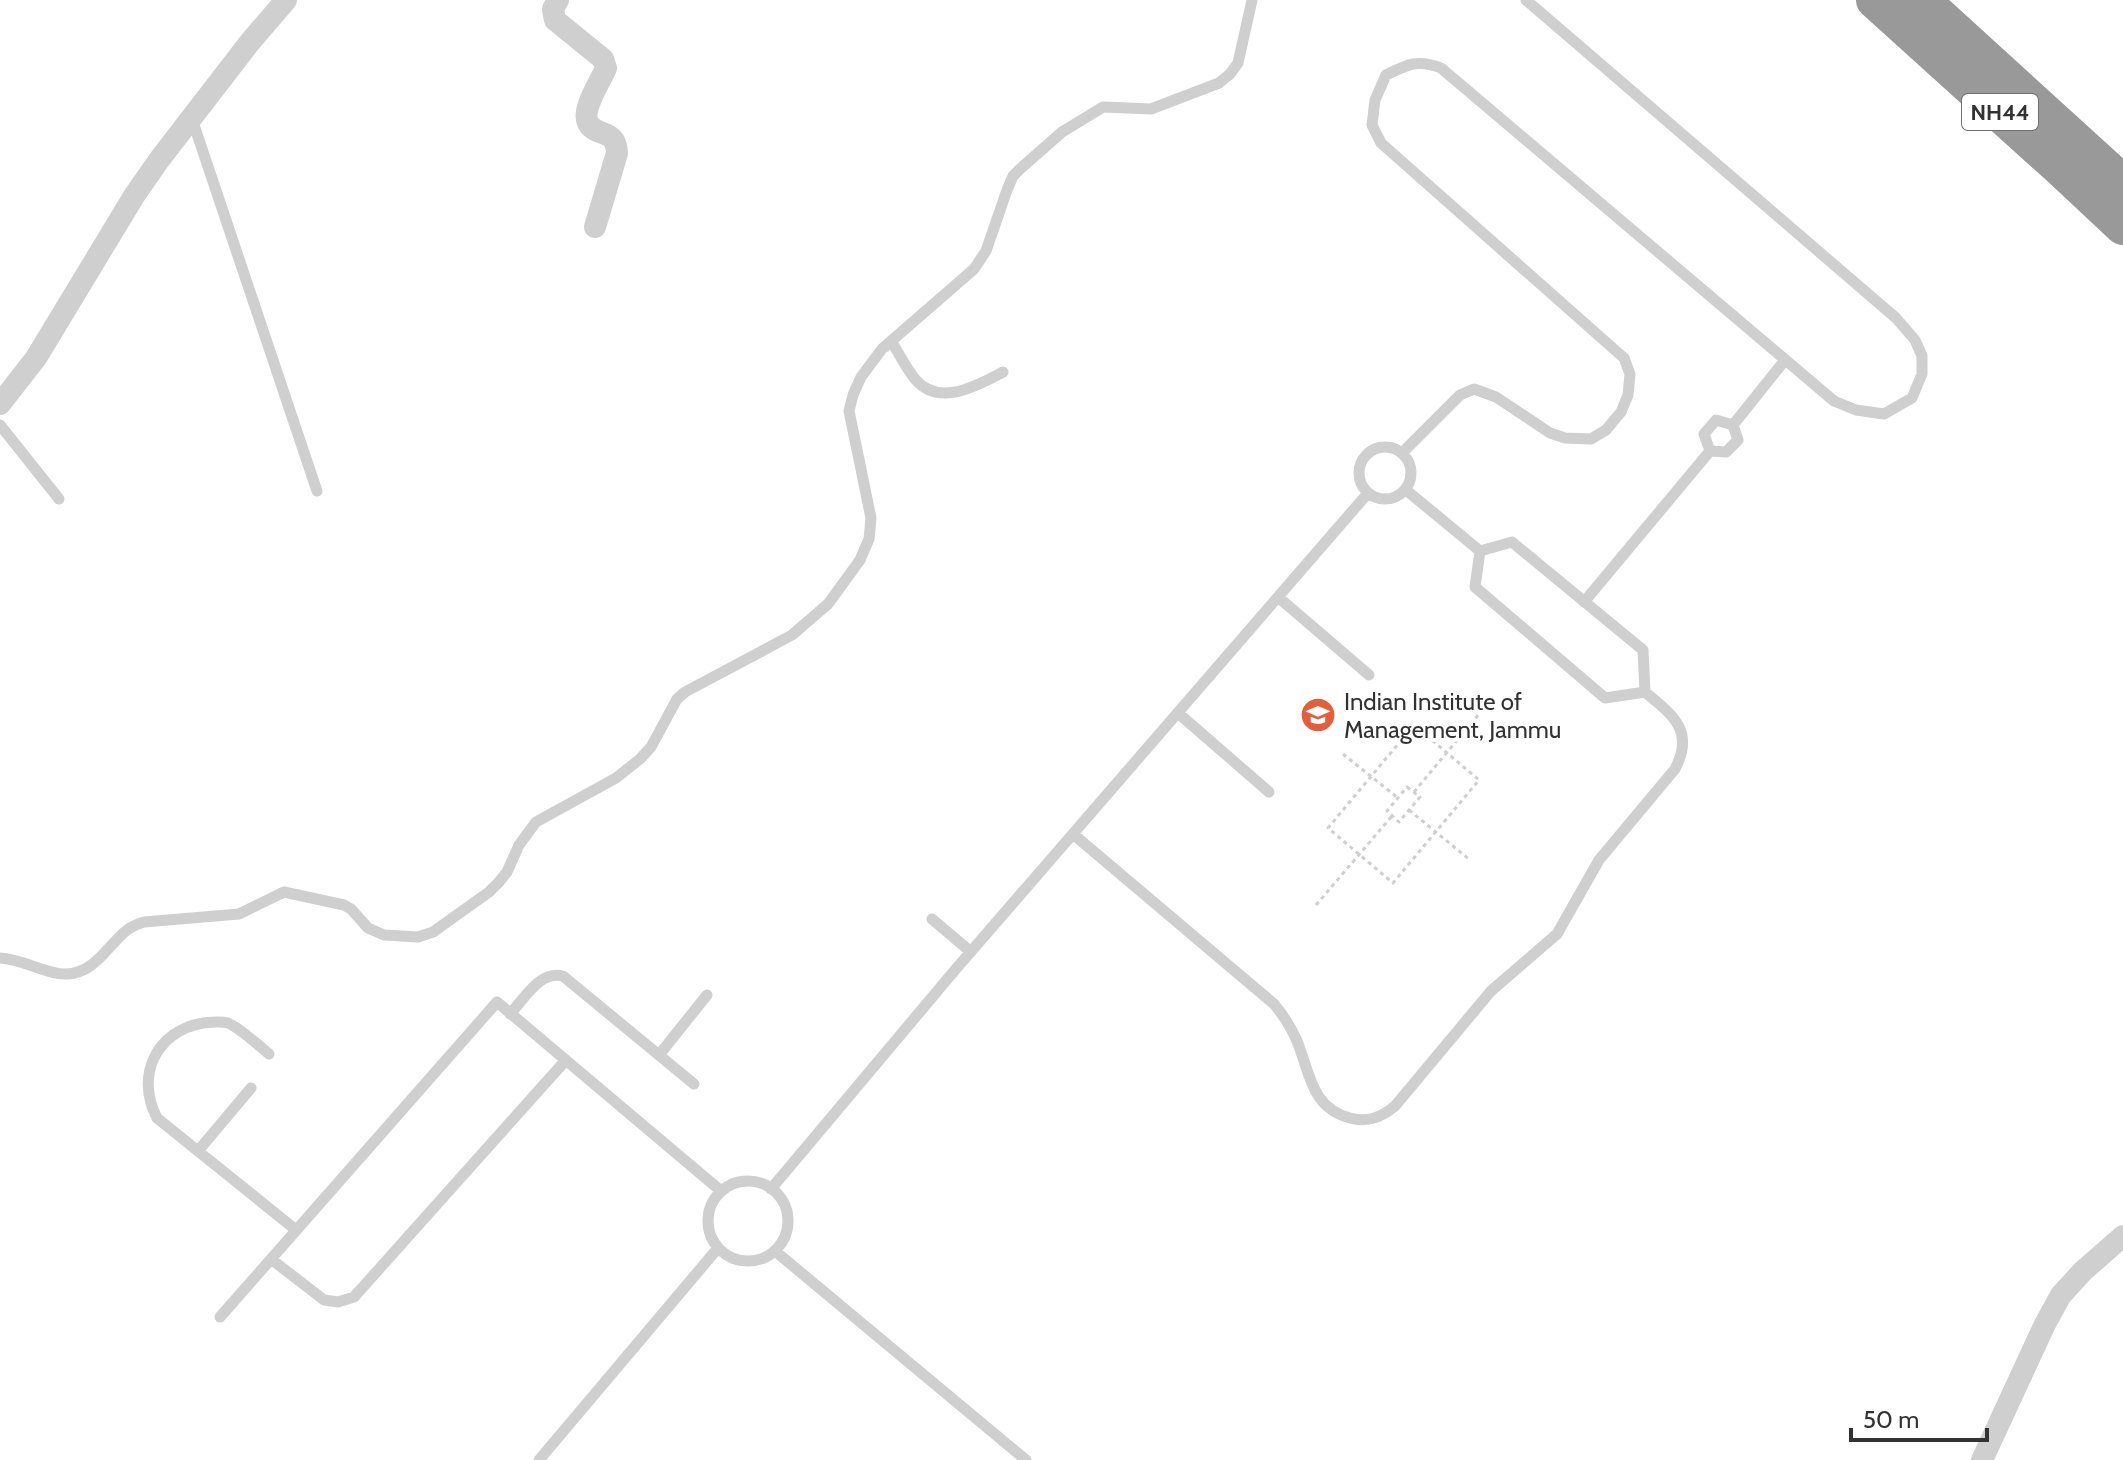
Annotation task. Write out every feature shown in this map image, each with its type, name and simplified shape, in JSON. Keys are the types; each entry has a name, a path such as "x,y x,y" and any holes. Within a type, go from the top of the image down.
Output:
{"highway":[{"name":"NH44","path":"1875,0 2123,226"},
{"name":"NH44","path":"1921,0 2123,184"}],"street":[{"path":"558,0 553,9 555,20 603,59 606,68 587,116 593,127 612,137 617,144 617,153 595,227"},
{"path":"0,404 36,358 134,196 250,42 288,3"},
{"path":"1982,1460 2061,1295 2123,1236"}],"lane":[{"path":"0,958 19,960 69,975 100,959 125,931 144,922 239,914 284,892 344,905 368,928 384,935 418,937 433,932 489,892 507,872 519,845 536,822 616,778 640,759 651,747 677,699 685,692 792,635 828,604 860,560 869,539 871,518 849,411 861,377 882,349 974,269 986,251 1013,176 1029,160 1062,132 1103,107 1151,109 1219,83 1238,63 1252,0"},
{"path":"1403,452 1460,395 1474,389 1496,397 1550,433 1565,438 1591,439 1606,430 1621,412 1628,395 1630,374 1624,358 1381,143 1372,125 1375,100 1386,75 1407,65 1425,62 1441,68 1834,401 1856,410 1884,414 1912,398 1922,374 1922,356 1915,340 1896,318 1526,0"},
{"path":"192,118 317,491"},
{"path":"891,341 917,381 930,389 947,393 970,389 1003,372"},
{"path":"1733,425 1785,360"},
{"path":"1710,451 1704,434 1716,420 1733,425"},
{"path":"0,425 59,499"},
{"path":"1710,451 1726,452 1738,440 1733,425"},
{"path":"1383,446 1403,452 1412,470 1406,490 1398,497 1388,499 1368,493 1359,475 1365,456 1383,446"},
{"path":"1584,602 1710,451"},
{"path":"1406,490 1480,551"},
{"path":"771,1189 971,952 1368,493"},
{"path":"1480,551 1512,542 1643,650 1645,692"},
{"path":"1073,834 1274,1004 1287,1021 1315,1091 1330,1110 1355,1120 1382,1117 1395,1106 1491,991 1557,934 1599,860 1675,769 1681,757 1681,727 1666,709 1645,692 1605,698 1475,587 1480,551"},
{"path":"1278,597 1369,675"},
{"path":"1178,713 1269,792"},
{"path":"932,919 971,952"},
{"path":"510,1014 541,979 553,973 563,976 694,1084"},
{"path":"659,1055 707,995"},
{"path":"220,1317 497,1002 721,1191"},
{"path":"269,1054 229,1024 214,1021 195,1025 180,1030 164,1044 151,1063 146,1085 150,1105 157,1118 296,1230"},
{"path":"271,1259 324,1300 338,1302 354,1297 566,1060"},
{"path":"198,1151 251,1088"},
{"path":"750,1181 771,1189 784,1202 788,1223 775,1251 757,1261 746,1261 736,1260 718,1248 709,1230 708,1220 710,1209 721,1191 729,1185 750,1181"},
{"path":"539,1460 718,1248"},
{"path":"775,1251 1026,1460"}],"path":[{"path":"1414,792 1479,714"},
{"path":"1414,725 1447,753 1479,780 1393,883 1328,828 1414,725"},
{"path":"1343,754 1398,798"},
{"path":"1407,787 1414,792 1420,797 1399,822 1387,811 1407,787"},
{"path":"1409,810 1470,860"},
{"path":"1316,905 1392,816"}],"place":[{"name":"Indian Institute of Management, Jammu","path":"1318,715"}]}
